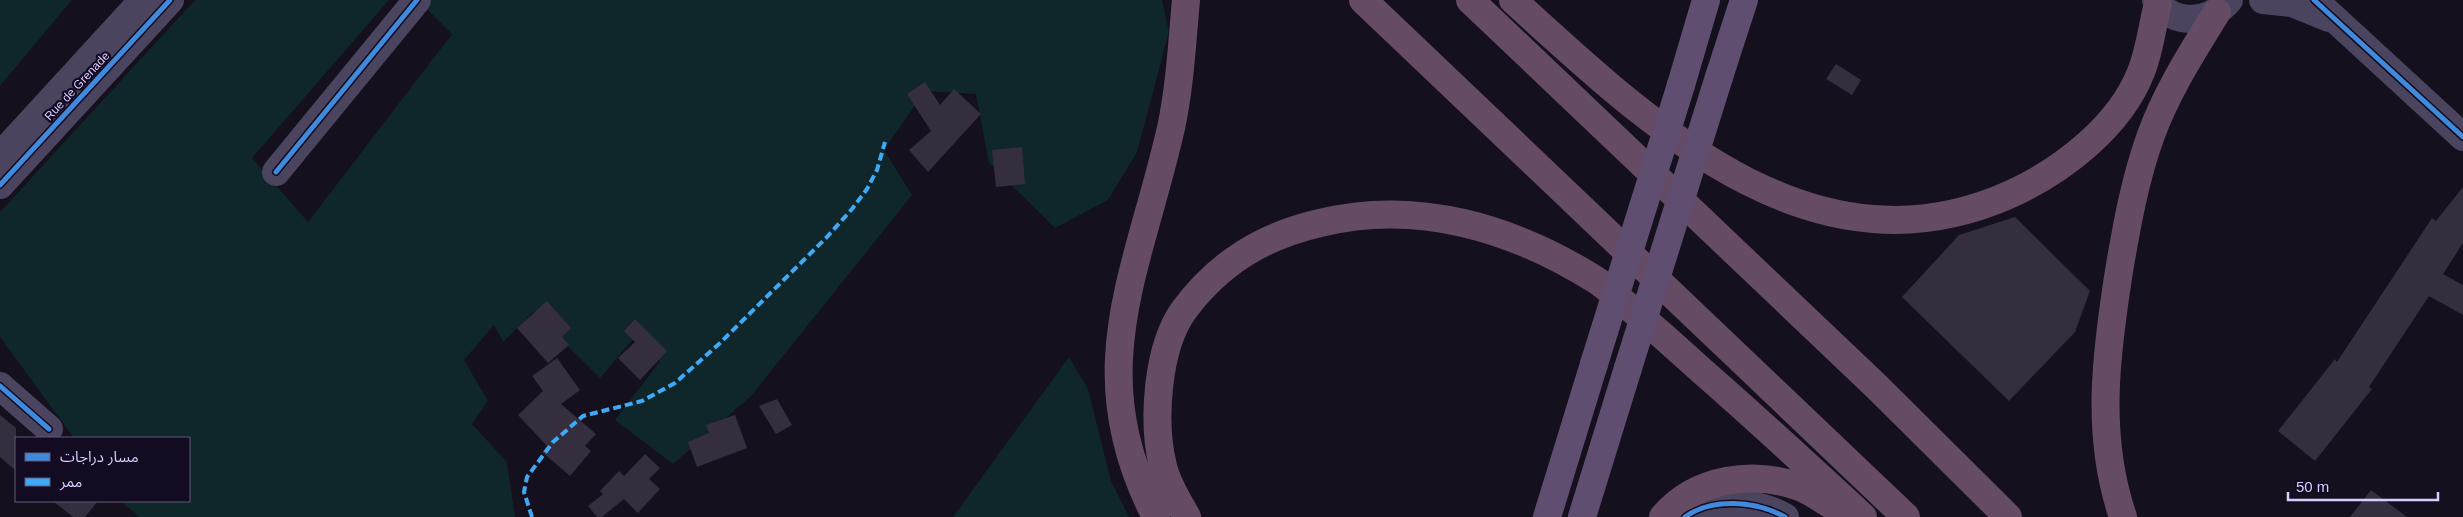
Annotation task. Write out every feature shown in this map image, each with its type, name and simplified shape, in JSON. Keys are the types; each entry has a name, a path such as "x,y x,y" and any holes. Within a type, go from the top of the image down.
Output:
{"highway":[{"path":"1156,517 1129,453 1119,403 1118,344 1125,295 1172,118 1180,80 1186,0"},
{"path":"1363,0 1906,517"},
{"path":"1470,0 1876,386 2008,517"},
{"path":"1513,0 1640,111 1698,154 1749,183 1793,202 1845,216 1898,220 1946,215 1996,200 2045,175 2068,160 2107,123 2133,88 2146,58 2157,2"},
{"path":"2123,517 2110,469 2104,411 2107,344 2130,204 2140,167 2165,101 2223,6"},
{"path":"1187,517 1174,494 1163,466 1156,413 1165,352 1182,313 1204,284 1242,253 1288,230 1345,216 1390,214 1436,216 1502,233 1539,249 1597,281 1771,432 1863,517"},
{"path":"1662,517 1696,490 1734,479 1773,480 1801,488 1852,517"}],"main road":[{"path":"1547,517 1706,0"},
{"path":"1582,517 1744,0"}],"street":[{"name":"Rue de Grenade","path":"0,156 143,0"},
{"name":"Rue de Grenade","path":"0,185 170,0"},
{"path":"276,172 417,0"},
{"path":"2263,0 2292,3 2336,20"},
{"path":"2314,0 2463,137"},
{"path":"2157,2 2173,15 2182,18 2200,19 2223,6"},
{"path":"0,386 49,429"},
{"path":"1685,517 1696,509 1732,504 1764,508 1785,517"}],"green space":[{"path":"0,0 72,0 0,86"},
{"path":"195,0 389,0 252,158 308,222 452,34 418,0 1162,0 1169,32 1137,152 1108,200 1055,228 989,163 976,94 925,91 884,150 912,195 751,396 673,464 615,420 660,361 634,338 600,378 533,312 503,342 494,325 464,360 488,401 472,424 507,462 515,517 139,517 122,502 190,502 190,437 73,437 0,337 0,212"},
{"path":"1069,357 1088,389 1111,481 1129,517 953,517"}],"building":[{"path":"1836,64 1861,80 1852,95 1826,79"},
{"path":"925,82 940,105 954,89 981,114 928,172 909,150 931,131 907,94"},
{"path":"1022,147 1025,184 996,187 992,150"},
{"path":"2463,187 2463,243 2443,274 2463,285 2463,315 2429,296 2369,387 2372,389 2315,461 2278,431 2335,359 2337,362 2432,218 2436,221"},
{"path":"2015,217 2090,291 2075,332 2009,401 1902,297 1959,235"},
{"path":"547,301 571,328 562,337 569,345 548,363 517,328"},
{"path":"635,319 667,351 640,380 618,358 635,342 624,331"},
{"path":"557,358 580,390 561,404 596,434 585,446 591,451 570,476 542,452 547,446 518,415 543,391 532,376"},
{"path":"777,399 792,425 776,434 759,406"},
{"path":"0,415 16,428 15,470 0,457"},
{"path":"735,415 747,448 697,467 688,442 709,433 706,425"},
{"path":"645,454 660,468 649,479 660,489 638,513 624,499 602,517 597,517 588,506 603,494 600,491 619,471 624,476"},
{"path":"2371,490 2407,517 2350,517"},
{"path":"54,502 97,502 85,517 73,517"}],"marked path":[{"path":"532,517 524,492 527,477 553,442 583,416 642,401 675,383 719,344 827,237 852,209 867,189 877,170 885,142"}],"cycle path":[{"path":"0,185 170,0"},
{"path":"276,172 417,0"},
{"path":"2314,0 2463,137"},
{"path":"0,386 49,429"},
{"path":"1685,517 1708,506 1721,504 1761,507 1785,517"}]}
